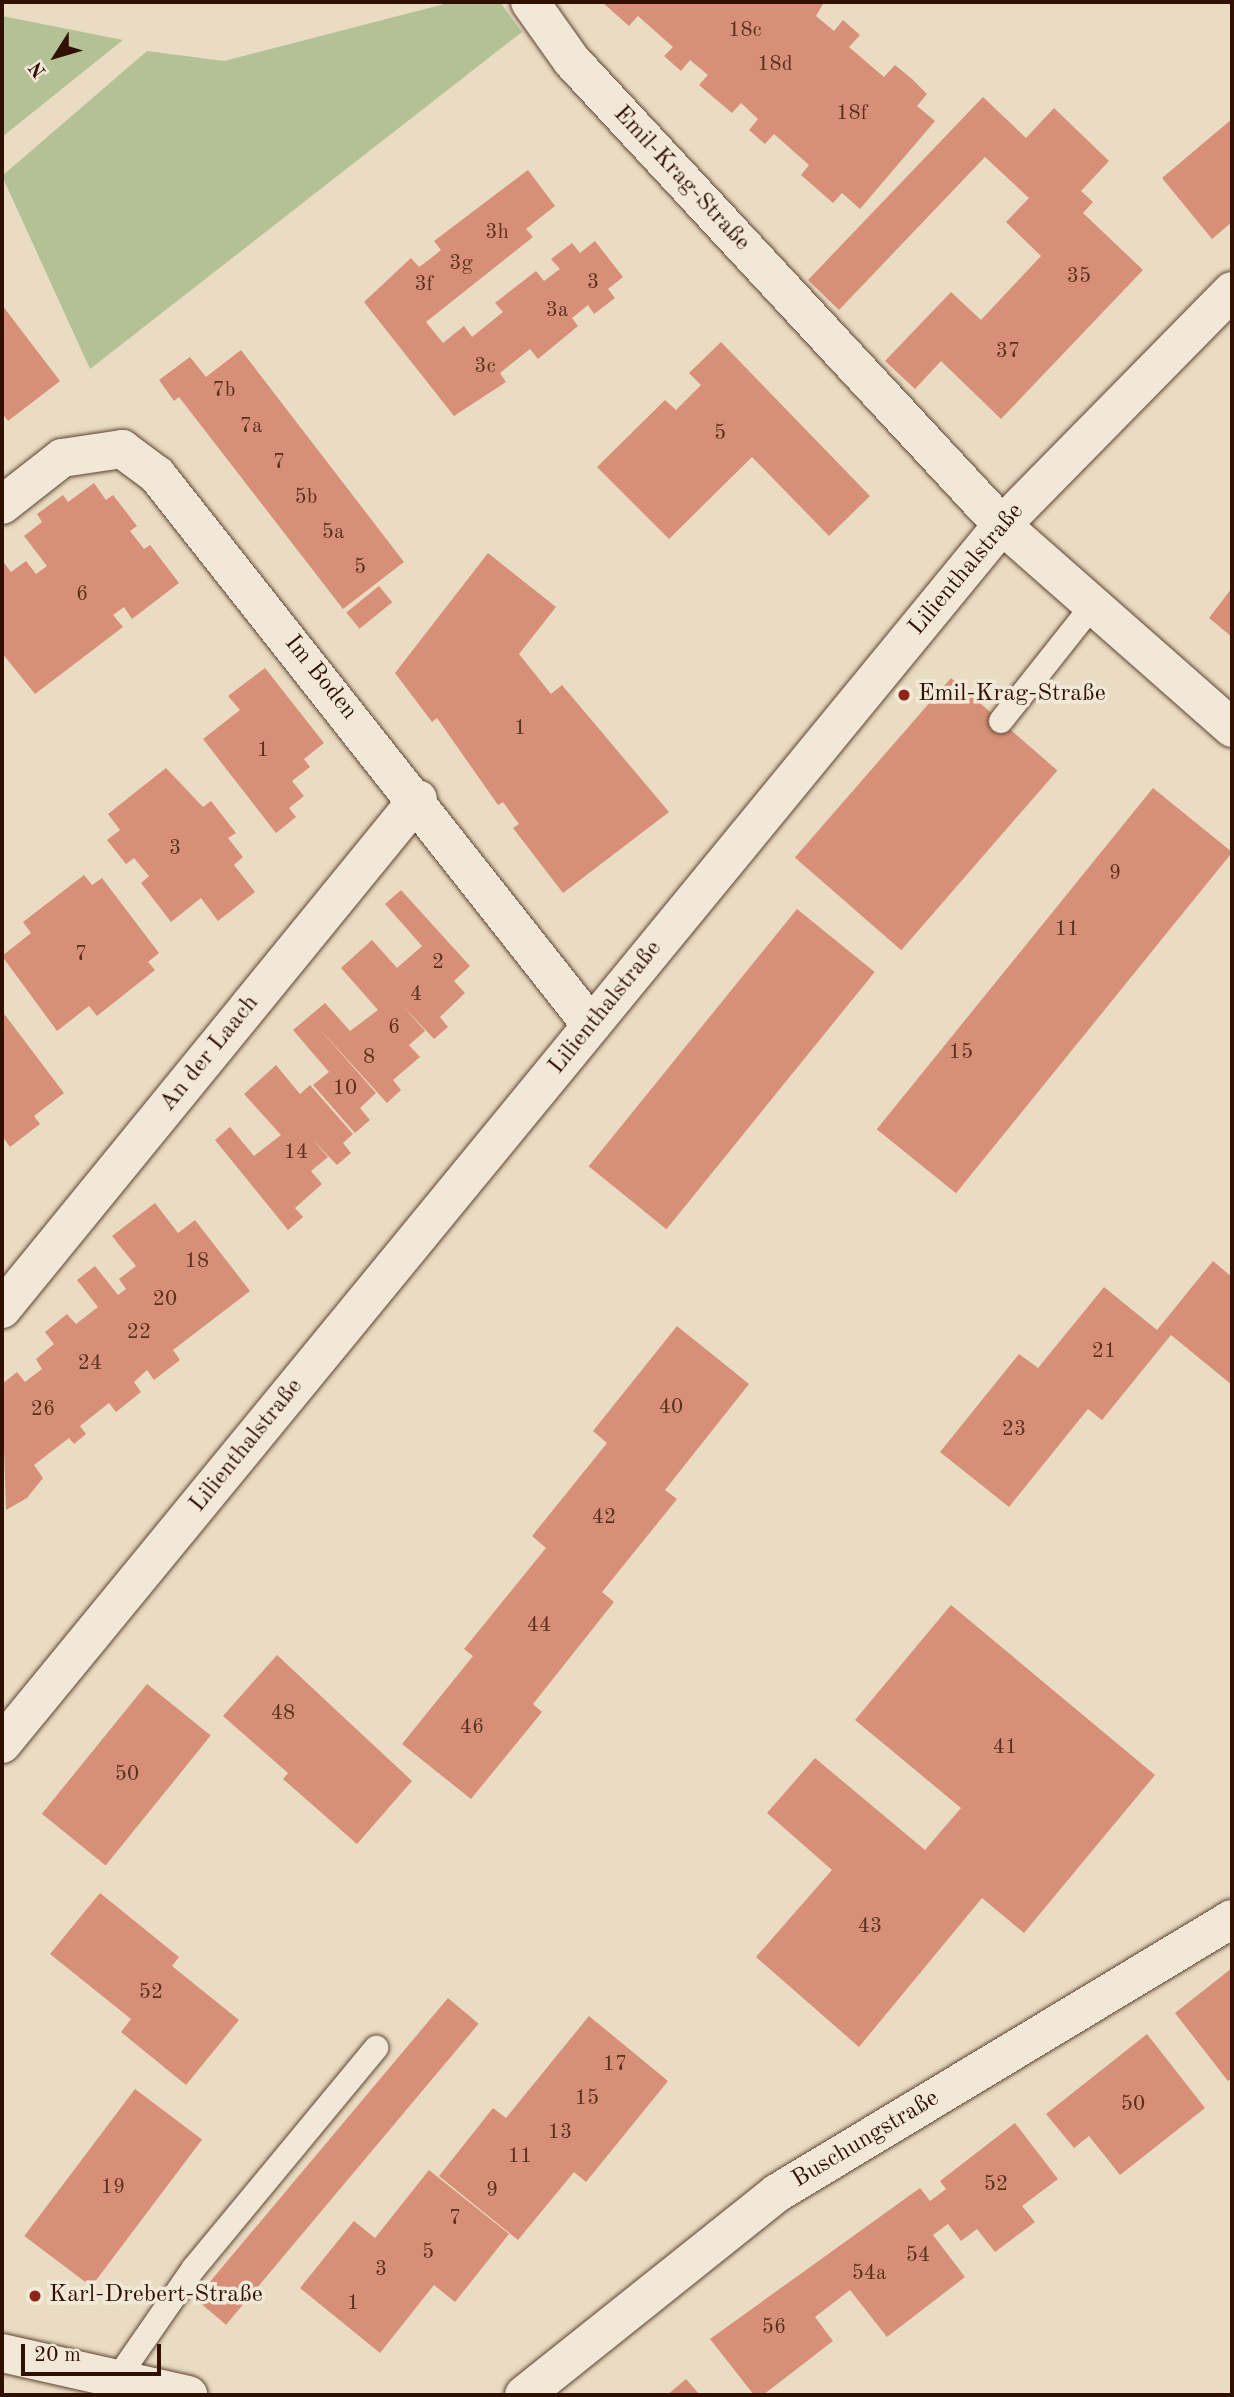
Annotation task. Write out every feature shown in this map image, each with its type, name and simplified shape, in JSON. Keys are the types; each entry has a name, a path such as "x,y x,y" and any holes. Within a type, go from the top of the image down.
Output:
{"street":[{"name":"Emil-Krag-Straße","path":"530,2 572,61 1002,525 1232,728"},
{"name":"Lilienthalstraße","path":"2,1744 1002,525 1232,291"},
{"name":"Im Boden","path":"2,505 62,458 122,449 158,475 418,799 591,1025"},
{"name":"An der Laach","path":"2,1309 418,799"},
{"name":"Buschungstraße","path":"524,2395 777,2193 1232,1919"},
{"path":"2,2353 188,2395"}],"lane":[{"path":"1001,721 1093,605"},
{"path":"117,2379 194,2268 376,2048"}],"green space":[{"path":"452,2 500,2 522,32 90,369 2,176 147,51 224,61"},
{"path":"2,16 123,40 2,137"}],"building":[{"path":"602,2 824,2 816,16 834,31 843,20 860,35 849,47 884,77 895,65 912,79 927,94 917,106 935,121 860,209 842,193 833,203 801,175 809,165 774,134 765,144 749,130 758,119 741,103 732,113 699,85 708,75 690,60 681,71 664,56 673,47 638,16 629,26"},
{"path":"983,97 1026,138 1054,108 1109,161 1081,191 1093,202 1083,213 1143,270 1001,419 941,361 915,389 885,361 951,292 981,320 1041,256 1006,222 1029,198 985,157 839,310 808,280"},
{"path":"1232,119 1232,222 1212,239 1162,178"},
{"path":"528,170 555,206 526,229 533,237 426,322 443,343 464,326 472,337 503,312 495,303 536,271 544,281 560,269 551,259 572,243 580,253 595,241 623,277 608,289 615,298 594,314 588,305 572,318 578,326 538,359 530,349 500,373 506,382 454,416 364,302 411,258 419,267 430,259 441,250 434,241"},
{"path":"2,305 60,381 8,421 2,413"},
{"path":"721,342 870,496 829,536 752,457 669,539 597,467 665,400 676,410 701,385 689,373"},
{"path":"241,350 404,562 343,609 179,397 174,401 159,380 190,357 206,377"},
{"path":"94,483 106,500 113,495 137,526 130,531 144,549 150,545 179,583 132,619 124,607 113,615 123,627 35,694 2,653 2,560 11,572 26,561 36,574 47,566 24,536 42,522 37,514 63,495 68,502"},
{"path":"488,553 556,607 519,654 551,694 562,685 669,812 563,893 513,828 519,824 503,802 498,805 437,718 432,722 395,673"},
{"path":"379,586 392,602 360,629 346,612"},
{"path":"1232,588 1232,637 1209,618"},
{"path":"265,668 324,743 304,759 310,767 292,781 304,796 289,808 296,817 276,833 203,739 240,710 228,696"},
{"path":"951,678 1057,771 901,950 795,858"},
{"path":"166,768 203,807 211,801 236,833 228,838 243,857 234,865 255,892 218,921 201,898 171,922 141,883 149,876 134,858 126,864 107,840 120,830 108,814"},
{"path":"1153,788 1232,853 956,1193 877,1129"},
{"path":"84,875 92,885 102,878 159,953 148,962 155,970 97,1016 89,1006 57,1031 2,956 31,933 23,922"},
{"path":"401,890 470,966 454,981 465,993 440,1017 448,1027 434,1039 402,1005 425,1031 409,1045 420,1057 393,1080 401,1090 387,1103 316,1025 376,1093 360,1108 370,1120 355,1133 313,1085 329,1072 293,1030 325,1003 350,1031 378,1010 341,968 372,940 397,968 422,946 385,904"},
{"path":"797,909 875,972 666,1229 589,1166"},
{"path":"2,1011 64,1093 34,1116 40,1124 10,1147 2,1136"},
{"path":"276,1065 300,1094 310,1085 353,1134 343,1143 351,1153 337,1165 313,1140 328,1157 311,1171 322,1184 295,1208 303,1217 288,1230 215,1140 230,1127 254,1156 281,1135 244,1094"},
{"path":"155,1203 178,1233 195,1220 250,1291 173,1350 180,1360 154,1380 147,1370 134,1382 141,1392 116,1412 109,1403 80,1426 86,1434 74,1444 69,1438 34,1465 43,1478 27,1498 6,1510 2,1384 17,1372 25,1382 42,1369 36,1359 54,1344 45,1332 67,1314 76,1324 98,1307 77,1280 95,1266 118,1295 126,1289 119,1279 136,1266 112,1236"},
{"path":"1213,1261 1232,1277 1232,1385 1171,1335 1102,1420 1088,1409 1009,1507 940,1452 1019,1354 1038,1368 1104,1287 1157,1330"},
{"path":"677,1326 749,1384 665,1490 677,1499 602,1592 614,1602 533,1704 542,1712 471,1799 402,1744 473,1656 464,1649 546,1548 532,1536 607,1443 593,1431"},
{"path":"951,1605 1155,1775 1024,1933 982,1898 859,2047 756,1957 832,1870 767,1813 815,1758 925,1850 961,1808 855,1720"},
{"path":"277,1655 412,1781 357,1844 283,1779 288,1773 223,1716"},
{"path":"147,1684 211,1736 106,1865 42,1814"},
{"path":"100,1893 179,1957 172,1966 239,2020 186,2085 121,2032 131,2019 50,1954"},
{"path":"1232,1968 1232,2078 1228,2081 1175,2013"},
{"path":"448,1998 479,2024 226,2325 195,2299"},
{"path":"589,2016 668,2081 586,2182 574,2172 518,2240 439,2176 493,2108 506,2118"},
{"path":"1147,2034 1205,2108 1120,2175 1089,2136 1074,2148 1046,2114"},
{"path":"135,2089 202,2140 91,2287 24,2236"},
{"path":"1015,2123 1058,2179 1022,2206 1035,2222 995,2252 977,2229 961,2241 948,2224 933,2235 965,2277 887,2337 850,2290 815,2317 833,2341 763,2395 754,2395 710,2339 920,2188 930,2201 946,2189 940,2181"},
{"path":"429,2170 509,2234 455,2302 434,2285 380,2353 300,2288 354,2221 375,2238"},
{"path":"686,2379 700,2395 667,2395"}],"place":[{"name":"Emil-Krag-Straße","path":"904,695"},
{"name":"Karl-Drebert-Straße","path":"35,2296"}]}
